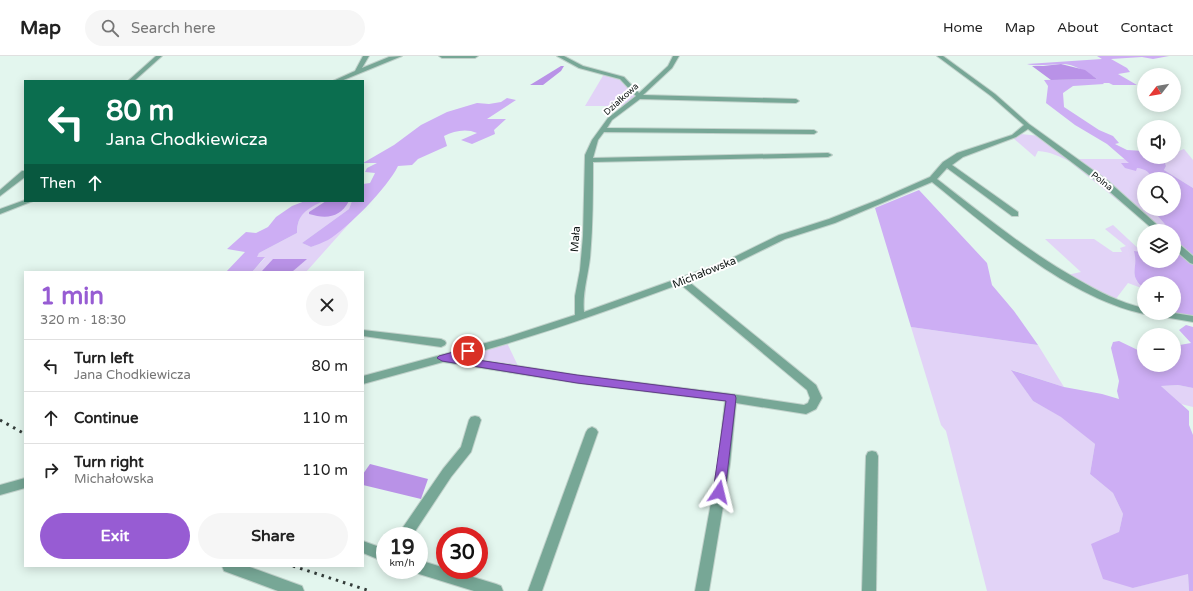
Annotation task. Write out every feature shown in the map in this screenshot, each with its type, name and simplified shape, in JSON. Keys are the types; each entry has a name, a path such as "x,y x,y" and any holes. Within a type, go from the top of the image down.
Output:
{"street":[{"path":"132,80 159,56"},
{"path":"357,72 366,56"},
{"path":"338,80 398,56"},
{"path":"442,56 475,56"},
{"path":"560,56 581,67 622,78 638,97 796,101"},
{"name":"Działkowa","path":"589,160 591,148 610,119 628,107 670,66 676,56"},
{"name":"Polna","path":"940,56 993,95 1027,125 1105,183 1152,224"},
{"name":"Michałowska","path":"364,380 506,341 580,317 727,264 782,237 853,213 933,179 946,164 960,156 1014,136 1025,129 1027,125"},
{"path":"602,130 814,132"},
{"name":"Polna","path":"1020,132 1040,135"},
{"path":"589,160 828,155"},
{"name":"Mała","path":"580,317 578,304 586,256 589,211 589,160"},
{"path":"946,164 1015,214"},
{"path":"0,194 24,174"},
{"path":"933,179 1010,239 1053,270 1098,294 1137,309"},
{"path":"0,212 26,202"},
{"path":"1181,250 1193,261"},
{"path":"442,358 577,379 731,398 806,410 812,406 816,398 812,388 682,281"},
{"path":"1181,317 1193,319"},
{"path":"364,333 441,343"},
{"path":"702,591 724,464 731,398"},
{"path":"410,527 447,473 467,449 475,420"},
{"path":"535,591 592,432"},
{"path":"868,591 872,456"},
{"path":"0,490 24,484"},
{"path":"364,547 376,552"},
{"path":"232,567 297,591"},
{"path":"428,570 496,591"}],"shaded area":[{"path":"1097,56 1169,56 1153,59 1142,57 1111,59 1127,68 1130,72 1118,74 1137,85 1113,85 1103,83 1104,84 1073,86 1063,93 1064,107 1099,130 1113,136 1119,143 1115,144 1127,150 1137,151 1137,164 1165,164 1164,170 1167,172 1148,172 1137,168 1136,171 1125,168 1121,163 1129,163 1107,144 1075,125 1046,103 1048,86 1044,80 1097,79 1080,69 1067,64 1027,64 1102,59"},
{"path":"1061,64 1085,70 1097,79 1051,80 1032,66"},
{"path":"561,66 564,66 561,71 543,85 530,85"},
{"path":"604,74 620,78 637,96 625,106 585,106"},
{"path":"507,98 516,100 487,119 506,119 494,130 495,134 472,144 461,140 477,133 473,131 460,131 444,136 447,146 418,159 412,165 398,166 386,185 367,206 336,234 328,240 311,247 302,243 349,209 352,202 364,202 364,184 370,183 375,173 365,172 367,168 377,163 364,162 394,145 421,125 447,112 477,103 489,104 501,102"},
{"path":"1021,134 1040,136 1102,183 1137,214 1137,216 1070,162 1055,155 1038,151 1035,157 1013,138"},
{"path":"1184,149 1193,160 1193,188 1181,181 1181,172 1167,172 1164,170 1165,164 1181,164 1181,150"},
{"path":"1075,159 1125,159 1137,168 1144,169 1148,172 1137,172 1137,210"},
{"path":"1181,181 1193,188 1193,258 1181,247 1181,224 1165,224 1158,216 1181,216"},
{"path":"919,190 987,263 992,285 1014,311 1038,345 911,327 875,208"},
{"path":"302,202 321,202 304,213 297,226 297,233 259,253 257,257 265,257 253,271 227,271 245,252 227,249 246,232 256,233 268,227 276,217 292,206"},
{"path":"324,202 309,212 309,214 352,202 349,209 302,243 311,247 328,239 356,216 307,271 293,271 306,259 263,271 253,271 265,258 256,257 259,253 297,233 297,227 301,217 307,209"},
{"path":"324,202 348,202 341,211 332,216 315,216 309,214 309,212"},
{"path":"1137,216 1139,216 1147,224"},
{"path":"1145,216 1158,216 1165,224 1154,224"},
{"path":"1113,225 1137,247 1137,251 1135,251 1135,275 1137,286 1128,283 1115,300 1067,275 1081,272 1045,239 1094,239 1113,252 1122,252 1120,248 1126,246 1105,229"},
{"path":"1134,251 1137,251 1137,268 1181,268 1181,253 1193,263 1193,318 1181,315 1181,276 1137,276 1137,281 1135,275"},
{"path":"273,259 307,259 293,271 262,271"},
{"path":"1186,325 1193,327 1193,388 1178,385 1161,386 1189,411 1189,425 1193,435 1193,591 1189,591 1188,574 1133,588 1103,579 1091,544 1119,532 1123,514 1113,493 1090,474 1095,444 1061,417 1033,401 1011,370 1064,387 1102,394 1119,399 1117,391 1119,381 1111,348 1113,342 1119,341 1137,350 1137,372 1181,372 1181,345 1191,343 1181,332 1181,329"},
{"path":"911,327 1038,345 1064,387 1012,370 1033,401 1062,417 1095,444 1090,474 1113,493 1123,514 1119,532 1133,588 1188,573 1189,591 987,591 946,431 941,425"},
{"path":"507,343 519,368 456,358"},
{"path":"1178,385 1193,388 1193,407 1181,404 1161,386"},
{"path":"370,464 428,479 421,499 364,485 364,473"}],"railway":[{"path":"0,420 24,433"},
{"path":"296,567 370,591"}],"route":[{"path":"468,351 442,358 577,379 731,398 724,464 719,492"}]}
